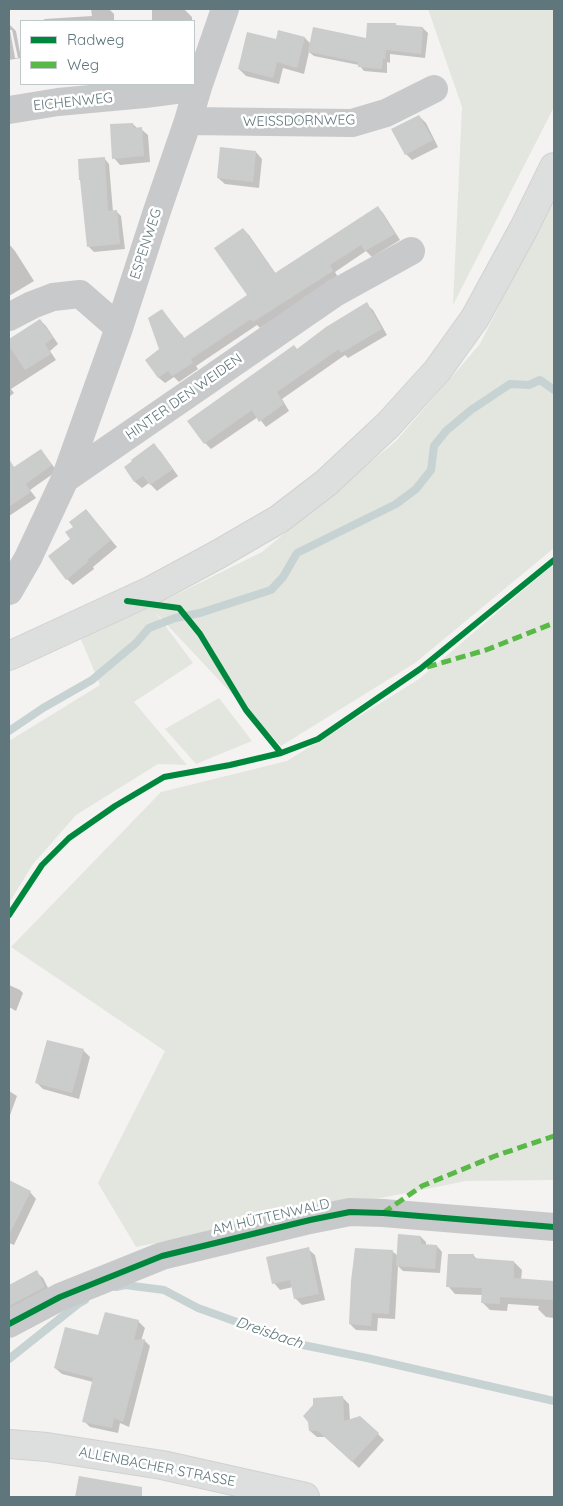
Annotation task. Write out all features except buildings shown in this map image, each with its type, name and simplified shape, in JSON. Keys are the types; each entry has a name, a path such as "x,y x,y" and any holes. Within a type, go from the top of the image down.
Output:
{"main road":[{"path":"9,656 152,590 217,555 279,520 326,483 388,424 437,371 475,318 524,228 554,166"},
{"name":"ALLENBACHER STRASSE","path":"9,1444 47,1447 162,1465 304,1497"}],"street":[{"name":"ESPENWEG","path":"65,480 119,328 225,9"},
{"name":"EICHENWEG","path":"9,110 58,102 198,87"},
{"name":"WEISSDORNWEG","path":"188,121 352,123 386,113 434,90"},
{"name":"HINTER DEN WEIDEN","path":"9,592 28,558 65,480 335,293 411,251"},
{"path":"9,317 53,297 80,294 119,328"},
{"name":"AM HÜTTENWALD","path":"9,1324 60,1297 162,1256 350,1212 383,1213 554,1228"}],"shaded area":[{"path":"428,9 554,9 554,107 453,305 462,107"},
{"path":"554,195 554,548 415,663 281,746 155,612 193,663 134,702 187,765 158,764 76,815 33,864 9,903 9,741 100,685 80,637 151,607 262,552 396,441 480,344"},
{"path":"554,564 554,1180 466,1181 136,1247 98,1183 165,1051 11,947 161,792 287,761 419,679"},
{"path":"219,698 252,741 196,764 165,729"}],"waterway":[{"path":"9,731 43,708 92,680 136,643 149,628 175,618 200,613 271,590 283,577 297,553 396,504 416,489 431,470 434,446 446,431 471,410 510,384 529,385 540,380 554,390"},
{"name":"Dreisbach","path":"116,1287 125,1285 164,1290 198,1308 298,1344 554,1401"},
{"name":"Dreisbach","path":"9,1359 85,1300"}],"marked path":[{"path":"427,667 486,650 554,623"},
{"path":"383,1213 422,1186 495,1156 554,1136"}],"cycle path":[{"path":"9,915 42,865 69,838 115,806 164,777 230,765 281,753 318,739 420,669 554,560"},
{"path":"127,601 179,608 200,634 246,710 281,753"},
{"path":"9,1324 60,1297 162,1256 350,1212 554,1227"}]}
